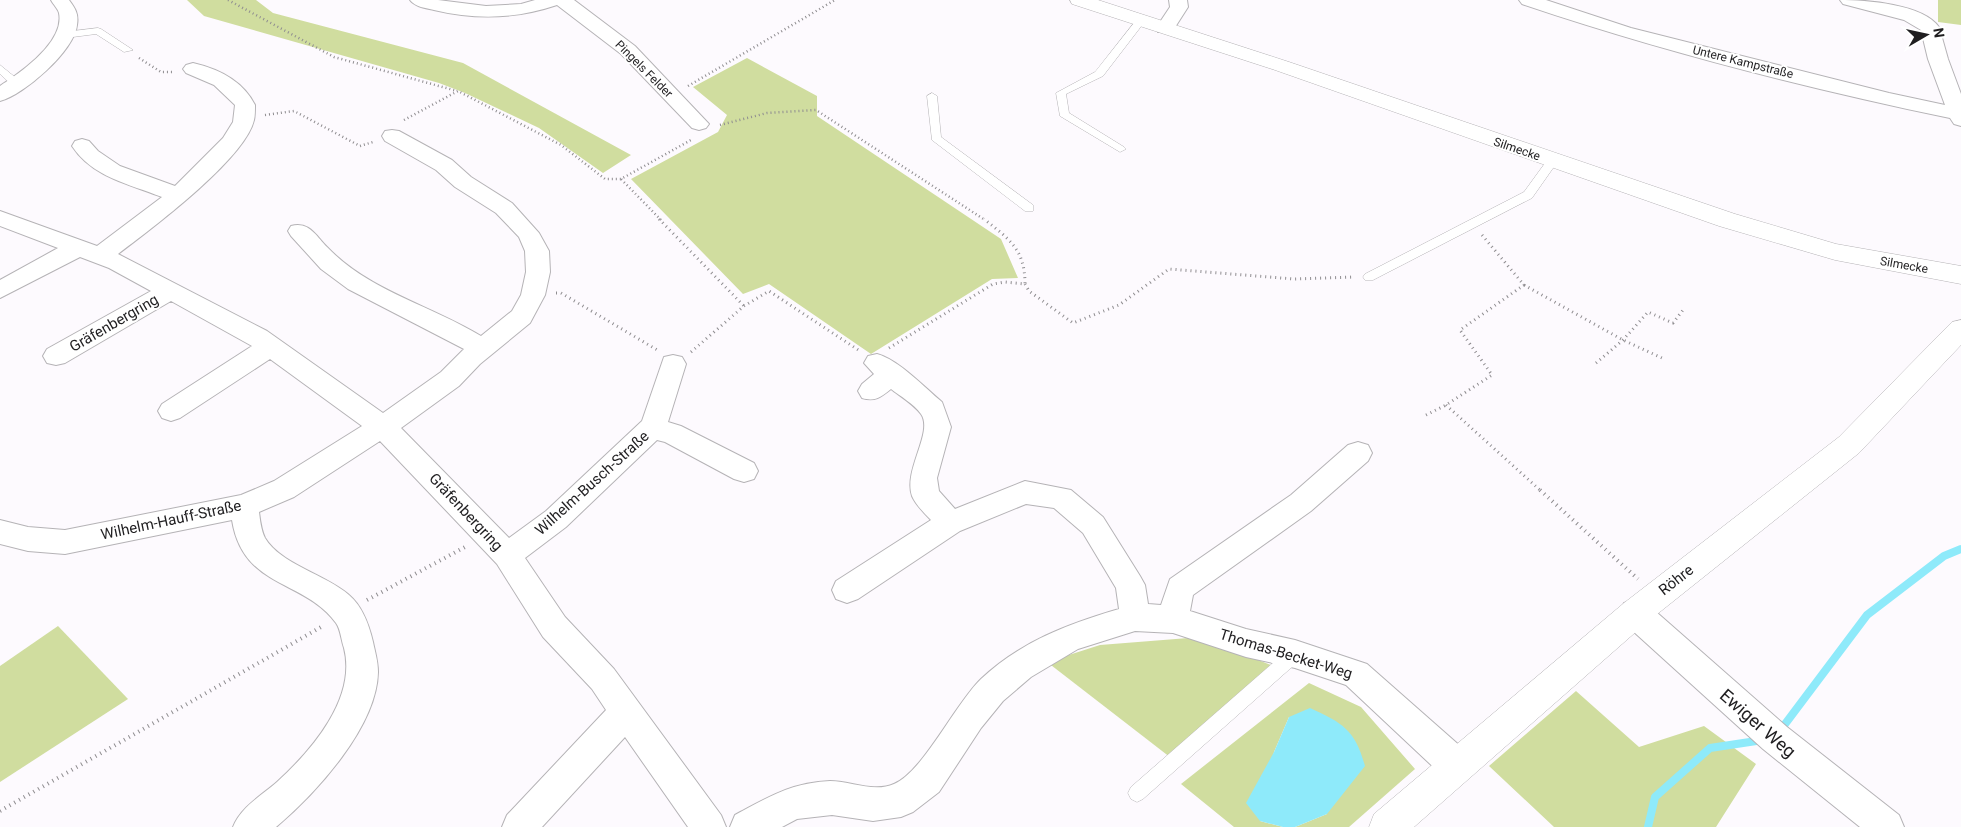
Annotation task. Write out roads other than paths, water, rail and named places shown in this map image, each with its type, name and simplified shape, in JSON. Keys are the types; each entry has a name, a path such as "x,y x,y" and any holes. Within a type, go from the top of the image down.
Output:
{"main road":[{"name":"Silmecke","path":"1079,0 1166,28 1719,218 1835,252 1961,274"},
{"name":"Röhre","path":"1394,825 1456,765 1646,604 1849,445 1961,328"}],"street":[{"path":"0,95 48,59 65,35 68,18 60,0"},
{"path":"419,0 461,9 512,12 526,10 554,0"},
{"name":"Pingels Felder","path":"562,0 628,50 670,96 704,128"},
{"path":"1166,28 1179,7 1178,0"},
{"name":"Untere Kampstraße","path":"1528,0 1624,32 1960,116"},
{"path":"1849,0 1911,16 1930,27 1960,116"},
{"path":"0,290 90,251 149,219 208,170 232,138 244,118 245,106 233,89 217,76 194,69"},
{"name":"Wilhelm-Hauff-Straße","path":"0,532 28,539 65,542 244,506 284,489 382,426 450,379 480,348 516,322 533,295 538,272 537,251 528,232 504,208 463,182 433,157 392,136"},
{"path":"82,146 100,165 177,195"},
{"name":"Gräfenbergring","path":"0,218 90,251 171,290 258,337 382,426 507,555 554,627 603,679 628,711 709,827"},
{"path":"299,232 340,272 388,300 460,335 480,348"},
{"name":"Gräfenbergring","path":"56,356 171,290"},
{"path":"171,411 271,346"},
{"name":"Wilhelm-Busch-Straße","path":"507,555 556,519 652,428 660,411 673,364"},
{"path":"870,391 880,365 933,409 938,427 923,478 926,494 950,523"},
{"name":"Wilhelm-Busch-Straße","path":"652,428 672,433 744,471"},
{"path":"1174,619 1180,588 1301,503 1358,453"},
{"path":"847,590 950,523 1025,492 1061,498 1093,525 1130,585 1134,617"},
{"path":"244,506 251,541 257,548 272,562 332,599 346,612 356,626 362,660 360,680 354,702 329,747 306,778 250,827"},
{"name":"Ewiger Weg","path":"1646,604 1775,738 1887,827"},
{"name":"Thomas-Becket-Weg","path":"747,827 794,802 832,798 872,804 901,800 927,780 970,717 992,690 1020,667 1069,638 1134,617 1174,619 1356,674 1456,765"},
{"path":"519,827 628,711"}],"lane":[{"path":"1120,149 1064,114 1061,93 1098,74 1141,20"},
{"path":"65,35 98,31 128,50"},
{"path":"0,68 17,84"},
{"path":"932,96 936,138 1029,208"},
{"path":"1369,277 1528,195 1538,185 1552,161"},
{"path":"1137,793 1295,654"}],"water":[{"path":"1310,708 1331,718 1346,729 1357,744 1365,766 1327,814 1295,827 1283,827 1260,821 1246,803 1274,752 1289,717"}],"waterway":[{"path":"1779,732 1867,615 1944,556 1961,549"},
{"path":"1648,827 1655,797 1710,748 1763,740"}]}
